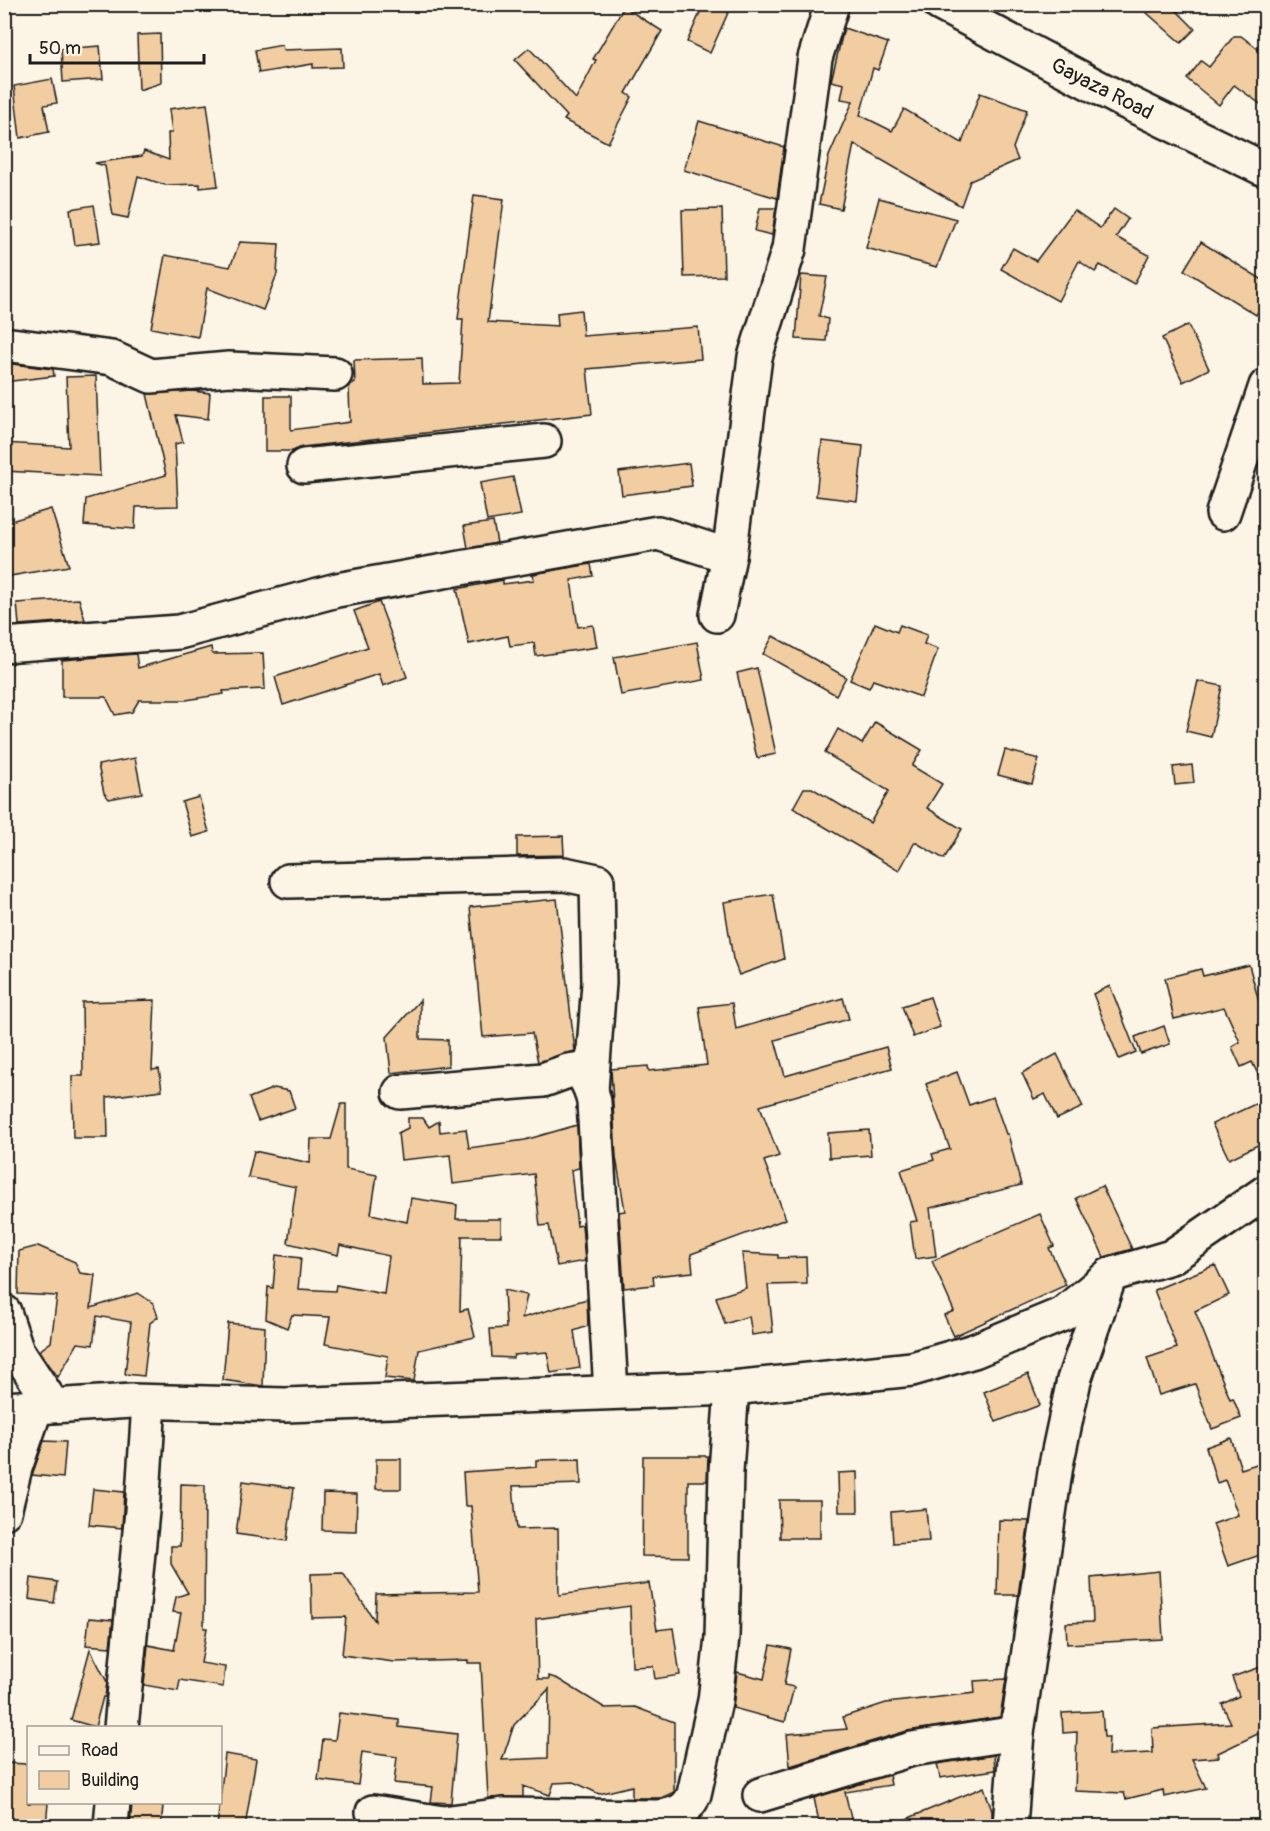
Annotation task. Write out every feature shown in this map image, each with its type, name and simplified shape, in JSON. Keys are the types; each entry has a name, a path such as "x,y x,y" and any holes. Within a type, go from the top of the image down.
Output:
{"street":[{"path":"717,615 729,556 755,357 789,249 815,58 832,4"},
{"name":"Gayaza Road","path":"940,4 1124,101 1266,170"},
{"path":"4,344 112,358 151,376 229,369 335,374"},
{"path":"1223,513 1266,386"},
{"path":"304,466 544,441"},
{"path":"4,645 130,638 179,632 337,590 658,533 729,556"},
{"path":"288,881 564,874 597,881 599,983 591,1090 611,1392"},
{"path":"400,1092 543,1080 581,1069 591,1090"},
{"path":"31,1407 149,1402 286,1405 732,1388 912,1369 974,1351 1063,1314 1110,1275 1171,1257 1266,1192"},
{"path":"1010,1827 1017,1733 1064,1420 1074,1380 1110,1275"},
{"path":"4,1312 17,1351 31,1407 4,1512"},
{"path":"373,1812 443,1824 503,1815 672,1816 688,1806 694,1794 715,1701 722,1637 726,1471 732,1388"},
{"path":"121,1726 142,1511 149,1402"},
{"path":"760,1795 912,1749 1017,1733"},
{"path":"111,1827 113,1804"}],"building":[{"path":"704,4 732,4 710,53 687,42"},
{"path":"1137,4 1170,4 1195,29 1181,43"},
{"path":"624,7 662,31 626,93 632,97 608,143 564,120 567,116 515,60 529,48 576,99 596,60 593,59"},
{"path":"844,28 888,43 878,70 873,68 860,115 892,131 904,109 962,143 980,93 1027,110 1013,148 1018,160 970,181 961,206 854,144 841,209 819,204 829,156 853,101 841,99 844,84 831,81"},
{"path":"160,34 161,83 139,90 137,35"},
{"path":"1234,36 1241,36 1266,55 1266,108 1234,85 1219,105 1187,79 1201,61 1209,67"},
{"path":"282,45 283,50 342,48 343,67 313,68 313,64 259,73 255,50"},
{"path":"100,46 103,79 63,82 61,49"},
{"path":"52,79 57,103 44,105 49,132 20,138 14,86"},
{"path":"207,104 218,186 200,188 200,184 165,185 138,176 128,218 113,215 105,166 95,163 142,156 144,151 169,160 168,133 172,133 169,109"},
{"path":"699,121 784,147 777,198 684,170"},
{"path":"474,195 504,199 488,322 558,326 557,313 581,310 583,336 698,327 701,359 587,369 592,414 302,447 293,451 265,451 265,396 291,396 291,430 350,422 349,386 355,382 354,360 422,358 423,384 459,383 463,319 458,319"},
{"path":"879,198 956,219 937,267 866,248"},
{"path":"94,205 100,242 75,245 70,209"},
{"path":"760,208 776,208 772,235 755,231"},
{"path":"722,209 724,276 684,277 682,210"},
{"path":"1114,209 1128,219 1116,237 1149,255 1134,284 1100,265 1095,272 1079,261 1058,301 1001,269 1013,248 1036,261 1074,210 1100,228"},
{"path":"240,242 279,244 277,274 263,310 207,288 198,337 151,328 165,255 230,267"},
{"path":"1201,242 1266,282 1266,299 1256,315 1184,270"},
{"path":"801,275 827,277 819,316 828,319 826,341 796,339"},
{"path":"1188,325 1209,369 1183,382 1162,338"},
{"path":"4,363 53,369 54,376 4,382"},
{"path":"96,376 100,476 4,471 4,443 69,447 66,377"},
{"path":"192,391 210,393 208,419 176,415 183,442 175,444 178,506 136,507 135,529 84,525 86,499 166,475 147,394"},
{"path":"822,441 863,446 857,501 816,496"},
{"path":"689,463 692,486 622,495 619,472"},
{"path":"513,477 521,515 487,521 480,483"},
{"path":"51,509 69,566 4,577 4,523"},
{"path":"493,522 497,543 468,548 464,526"},
{"path":"591,564 593,576 571,580 578,627 593,625 597,647 536,656 534,643 510,646 508,636 469,644 457,589 503,580 503,584 534,580 533,574"},
{"path":"79,599 85,620 19,625 17,603"},
{"path":"379,602 407,677 383,686 379,674 283,705 275,677 368,647 354,611"},
{"path":"875,623 897,632 900,625 927,635 924,644 938,649 921,697 873,680 869,688 850,680"},
{"path":"773,636 846,677 836,695 763,654"},
{"path":"697,642 704,680 621,695 614,657"},
{"path":"211,647 212,654 263,653 265,689 223,691 224,694 186,700 139,700 132,712 115,715 106,697 62,697 62,660 136,654 138,668"},
{"path":"757,668 776,754 757,758 737,673"},
{"path":"1198,681 1222,686 1211,737 1186,731"},
{"path":"875,722 922,750 912,766 942,784 927,808 962,829 944,859 915,842 899,871 793,808 804,788 812,788 870,823 889,791 825,753 838,729 862,744"},
{"path":"1005,750 1039,759 1032,784 998,775"},
{"path":"135,758 142,793 109,799 104,793 98,765"},
{"path":"1192,765 1194,783 1175,785 1173,767"},
{"path":"199,797 209,832 192,837 182,802"},
{"path":"563,836 564,855 517,856 517,837"},
{"path":"773,894 784,959 739,975 733,959 724,902"},
{"path":"557,899 575,1051 538,1062 532,1033 483,1037 470,907"},
{"path":"1249,965 1259,1002 1266,998 1266,1091 1252,1062 1241,1067 1232,1047 1240,1042 1224,1007 1174,1019 1165,978 1201,969 1203,976"},
{"path":"1110,986 1136,1052 1119,1059 1093,994"},
{"path":"930,997 940,1027 913,1037 902,1006"},
{"path":"843,998 849,1019 775,1040 785,1076 886,1047 892,1068 760,1106 779,1156 764,1161 786,1219 691,1254 693,1272 653,1276 654,1285 624,1288 619,1212 625,1211 616,1157 611,1069 648,1066 649,1071 707,1065 699,1007 732,1003 736,1029"},
{"path":"155,1000 152,1070 159,1069 162,1090 107,1097 108,1138 73,1138 72,1076 83,1076 82,1002"},
{"path":"420,1000 420,1039 448,1040 448,1066 391,1073 387,1037"},
{"path":"1164,1026 1170,1044 1141,1054 1135,1037"},
{"path":"1057,1054 1083,1107 1057,1119 1045,1094 1034,1099 1022,1073"},
{"path":"957,1072 969,1105 993,1097 1006,1134 1008,1134 1021,1185 930,1208 936,1256 915,1259 910,1222 917,1221 901,1170 934,1160 932,1154 950,1149 926,1084"},
{"path":"274,1088 289,1091 295,1108 258,1121 249,1098"},
{"path":"1266,1099 1266,1141 1229,1159 1212,1124"},
{"path":"341,1104 346,1104 346,1169 377,1175 371,1214 407,1222 411,1198 457,1205 456,1219 501,1219 501,1236 462,1236 460,1311 468,1309 475,1337 419,1350 414,1381 385,1378 388,1356 325,1344 330,1317 292,1315 287,1328 266,1319 268,1287 273,1288 276,1255 301,1258 298,1289 335,1291 336,1285 384,1294 389,1256 340,1245 338,1255 288,1243 296,1187 248,1177 254,1151 310,1163 311,1139 331,1139"},
{"path":"408,1118 423,1118 429,1127 439,1121 440,1132 466,1129 469,1148 525,1140 577,1125 579,1168 571,1170 577,1226 582,1225 585,1261 557,1266 549,1225 540,1226 534,1174 453,1184 450,1155 401,1160 398,1133 408,1128"},
{"path":"869,1130 871,1155 829,1158 828,1133"},
{"path":"1102,1186 1132,1249 1104,1257 1076,1198"},
{"path":"1040,1214 1054,1246 1049,1248 1066,1285 954,1336 944,1315 954,1311 932,1261"},
{"path":"38,1246 75,1262 80,1273 95,1275 91,1308 138,1293 153,1303 158,1317 150,1323 144,1376 125,1374 131,1322 97,1316 93,1345 78,1343 58,1377 39,1351 51,1342 57,1296 18,1294 19,1251"},
{"path":"742,1253 778,1255 778,1258 806,1257 807,1284 768,1285 773,1332 752,1335 749,1316 725,1324 716,1297 746,1288"},
{"path":"1215,1265 1229,1295 1195,1311 1230,1399 1233,1398 1241,1418 1212,1429 1195,1384 1159,1395 1147,1358 1177,1348 1154,1290"},
{"path":"504,1290 527,1295 522,1318 587,1299 588,1326 574,1331 580,1368 551,1373 547,1352 514,1355 513,1358 492,1357 490,1329 506,1328"},
{"path":"228,1323 265,1327 263,1386 223,1380"},
{"path":"1028,1374 1040,1405 996,1422 984,1392"},
{"path":"1231,1438 1241,1469 1266,1461 1266,1553 1228,1566 1213,1524 1238,1515 1225,1480 1217,1483 1206,1447"},
{"path":"44,1441 66,1442 63,1478 32,1475"},
{"path":"643,1456 708,1456 707,1481 688,1481 688,1557 642,1556"},
{"path":"376,1459 401,1459 401,1489 376,1489"},
{"path":"580,1459 581,1484 513,1486 517,1529 558,1528 559,1595 649,1583 657,1630 673,1628 680,1675 655,1679 653,1666 632,1667 630,1606 536,1619 538,1679 549,1679 549,1676 558,1679 605,1708 635,1707 674,1722 674,1792 661,1798 632,1798 632,1786 599,1794 574,1782 554,1783 550,1795 523,1786 523,1797 488,1798 481,1663 468,1663 468,1660 394,1662 342,1655 346,1617 312,1618 311,1574 343,1573 375,1621 376,1594 478,1592 471,1506 465,1506 463,1472 536,1467 536,1460","holes":["549,1689 548,1758 502,1760 514,1725"]},
{"path":"857,1472 858,1512 839,1512 838,1473"},
{"path":"243,1481 294,1488 287,1541 236,1534"},
{"path":"181,1484 205,1485 204,1628 207,1628 201,1663 225,1667 223,1687 180,1680 178,1691 144,1685 148,1645 174,1650 181,1613 173,1612 176,1597 188,1593 171,1564 171,1546 180,1546"},
{"path":"93,1489 124,1492 122,1528 89,1525"},
{"path":"323,1493 357,1494 356,1531 322,1530"},
{"path":"779,1500 820,1500 820,1538 780,1538"},
{"path":"926,1509 929,1541 893,1543 891,1512"},
{"path":"999,1520 1029,1521 1018,1595 997,1595"},
{"path":"1159,1571 1163,1639 1067,1644 1066,1623 1093,1622 1091,1578"},
{"path":"31,1578 57,1582 54,1603 29,1599"},
{"path":"89,1618 113,1620 110,1647 86,1645"},
{"path":"771,1645 791,1649 784,1685 794,1687 785,1722 733,1708 737,1672 764,1679"},
{"path":"90,1649 107,1682 105,1697 103,1697 95,1726 71,1720"},
{"path":"1261,1667 1265,1680 1266,1730 1218,1753 1219,1757 1192,1759 1206,1788 1164,1797 1163,1790 1126,1799 1124,1793 1075,1791 1077,1732 1063,1733 1062,1713 1102,1711 1104,1737 1109,1737 1108,1755 1153,1753 1152,1728 1231,1723 1222,1704 1239,1696 1232,1677"},
{"path":"1006,1679 1000,1717 907,1731 790,1766 787,1734 847,1729 843,1717 886,1703 975,1693 974,1681"},
{"path":"339,1713 399,1720 399,1727 457,1734 451,1803 431,1802 433,1787 394,1783 397,1757 362,1752 358,1785 318,1780 323,1739 335,1740"},
{"path":"225,1754 256,1759 245,1827 217,1827 220,1804 222,1804"},
{"path":"994,1755 995,1770 940,1778 937,1764"},
{"path":"4,1763 27,1764 27,1804 48,1804 46,1827 4,1824"},
{"path":"889,1775 891,1785 845,1792 853,1827 820,1827 814,1798"},
{"path":"984,1787 992,1811 992,1827 887,1827"},
{"path":"132,1804 163,1806 161,1827 130,1827"}]}
